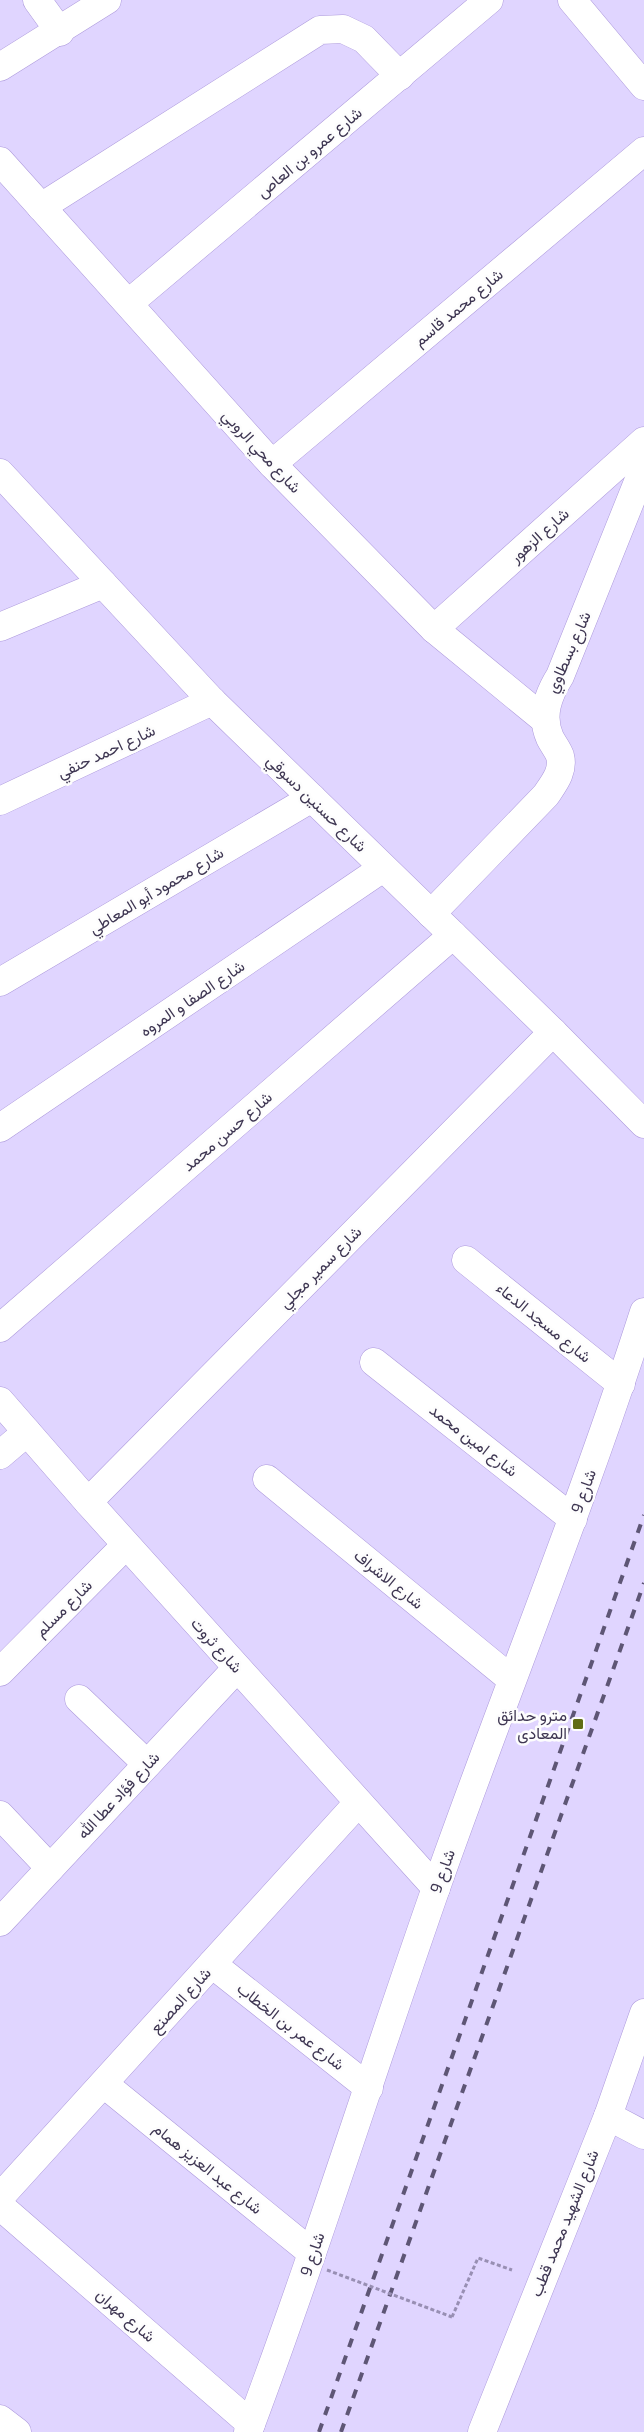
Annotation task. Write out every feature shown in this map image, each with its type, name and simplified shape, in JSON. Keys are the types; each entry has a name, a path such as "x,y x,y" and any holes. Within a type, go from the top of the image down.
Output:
{"street":[{"path":"37,0 60,32"},
{"path":"0,68 60,32 107,0"},
{"name":"شارع عمرو بن العاص","path":"129,303 489,0"},
{"path":"572,0 644,86"},
{"path":"41,207 320,30 343,29 364,39 400,76"},
{"name":"شارع محمد قاسم","path":"272,464 644,151"},
{"name":"شارع محي الروبي","path":"0,161 272,464 434,630 545,720"},
{"name":"شارع الزهور","path":"434,630 644,441"},
{"name":"شارع بسطاوي","path":"432,914 546,795 558,777 560,756 549,737 545,720 548,694 560,676 644,467"},
{"name":"شارع حسنين دسوقي","path":"0,473 212,701 553,1032 644,1124"},
{"path":"0,628 103,584"},
{"name":"شارع احمد حنفي","path":"0,801 212,701"},
{"name":"شارع محمود أبو المعاطي","path":"0,982 312,798"},
{"name":"شارع الصفا و المروه","path":"0,1128 383,868"},
{"name":"شارع حسن محمد","path":"0,1328 453,935"},
{"name":"شارع سمير مجلي","path":"88,1502 553,1032"},
{"name":"شارع مسجد الدعاء","path":"466,1260 621,1384"},
{"name":"شارع 9","path":"250,2428 319,2261 369,2088 436,1888 511,1678 573,1519 621,1384 644,1312"},
{"name":"شارع امين محمد","path":"374,1362 573,1519"},
{"name":"شارع ثروت","path":"0,1401 126,1545 436,1888"},
{"path":"0,1455 27,1432"},
{"name":"شارع الاشراف","path":"267,1480 511,1678"},
{"name":"شارع مسلم","path":"0,1672 126,1545"},
{"name":"شارع فؤاد عطا الله","path":"0,1922 237,1668"},
{"path":"79,1699 147,1764"},
{"name":"شارع المصنع","path":"0,2196 358,1803"},
{"path":"0,1815 50,1868"},
{"name":"شارع عمر بن الخطاب","path":"212,1964 369,2088"},
{"name":"شارع الشهيد محمد قطب","path":"482,2432 540,2281 608,2116 644,2013"},
{"name":"شارع عبد العزيز همام","path":"104,2084 319,2261"},
{"path":"608,2116 644,2135"},
{"name":"شارع مهران","path":"0,2206 250,2428"},
{"path":"0,2419 17,2432"}],"path":[{"path":"319,2261 452,2317 478,2258 540,2281"}],"railway":[{"path":"319,2432 644,1515"},
{"path":"341,2432 644,1583"}],"place":[{"name":"مترو حدائق المعادى","path":"578,1724"}]}
